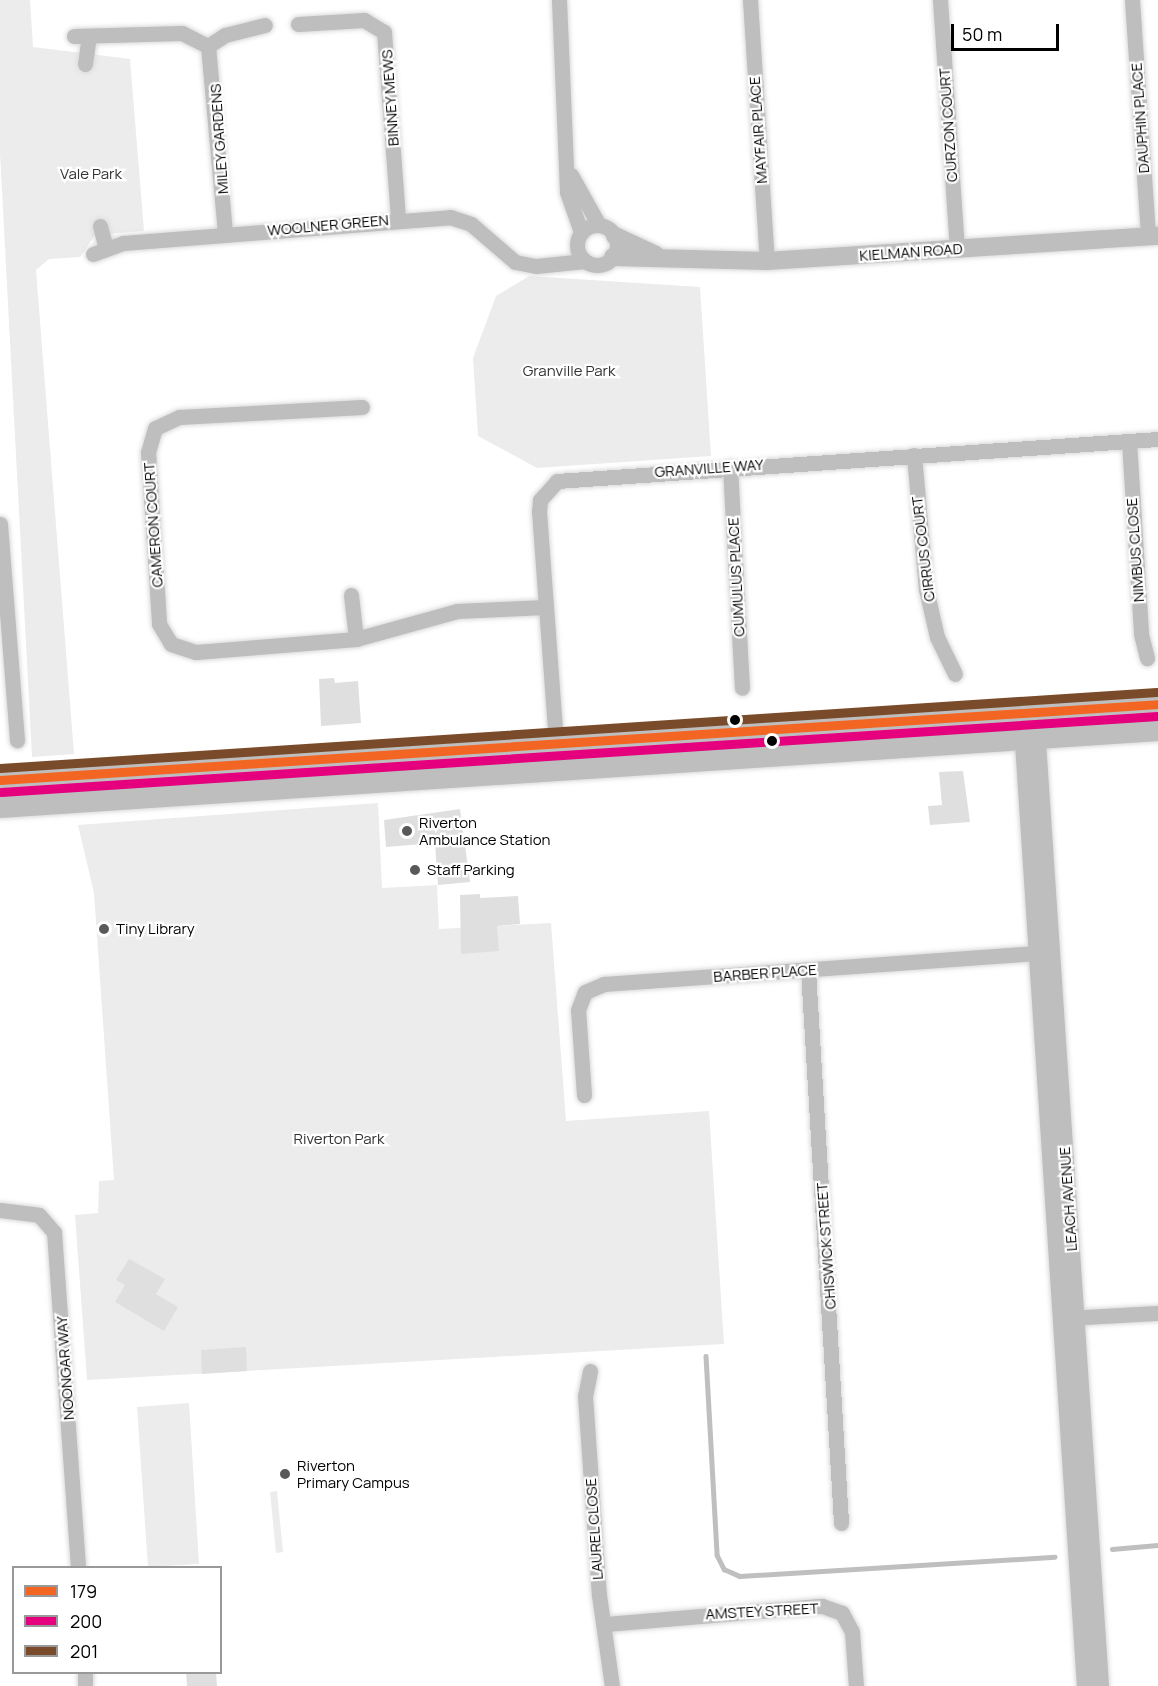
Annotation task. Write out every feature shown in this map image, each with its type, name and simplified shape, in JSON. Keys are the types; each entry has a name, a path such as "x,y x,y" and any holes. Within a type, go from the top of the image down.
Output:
{"main road":[{"path":"0,780 1158,704"},
{"path":"0,807 1158,730"}],"street":[{"name":"KIELMAN ROAD","path":"559,0 570,172 567,192 585,261 597,265 613,257 767,261 1153,236"},
{"name":"MAYFAIR PLACE","path":"750,0 767,261"},
{"name":"CURZON COURT","path":"940,0 957,249"},
{"name":"DAUPHIN PLACE","path":"1132,0 1153,236"},
{"name":"BINNEY MEWS","path":"298,24 364,20 384,32 398,219"},
{"path":"85,64 81,36 182,33 208,46 225,35 265,25"},
{"name":"MILEY GARDENS","path":"208,46 225,234"},
{"name":"KIELMAN ROAD","path":"570,172 599,225 615,236 663,258"},
{"name":"WOOLNER GREEN","path":"100,226 99,251 225,234 398,219 462,220 507,257 536,266"},
{"path":"536,266 599,225"},
{"path":"613,257 615,236"},
{"path":"536,266 585,261"},
{"name":"CAMERON COURT","path":"362,407 179,417 155,428 148,452 159,624 171,644 196,652 356,639 457,612 545,607"},
{"name":"GRANVILLE WAY","path":"558,770 538,512 548,488 566,478 1158,439"},
{"name":"NIMBUS CLOSE","path":"1129,441 1141,634 1147,658"},
{"name":"CIRRUS COURT","path":"914,455 926,589 937,637 955,674"},
{"name":"CUMULUS PLACE","path":"730,467 742,688"},
{"path":"0,524 17,740"},
{"path":"351,595 356,639"},
{"name":"LEACH AVENUE","path":"1029,712 1069,1318 1100,1686"},
{"name":"BARBER PLACE","path":"584,1095 578,1010 585,992 604,984 1044,952"},
{"name":"CHISWICK STREET","path":"808,970 841,1523"},
{"name":"NOONGAR WAY","path":"0,1210 39,1215 56,1239 78,1566"},
{"path":"1069,1318 1158,1313"},
{"name":"LEACH AVENUE","path":"1069,1318 1086,1686"},
{"name":"LAUREL CLOSE","path":"590,1371 585,1396 599,1595 606,1624 612,1686"},
{"name":"AMSTEY STREET","path":"606,1624 822,1606 842,1613 852,1632 856,1686"}],"green space":[{"name":"Vale Park","path":"0,0 30,0 33,47 130,59 144,231 95,235 80,257 49,259 36,270 74,754 32,757 0,153"},
{"name":"Granville Park","path":"529,276 700,287 711,456 537,468 478,436 473,358 496,296"},
{"name":"Riverton Park","path":"378,803 382,888 437,885 439,929 551,923 566,1121 709,1111 724,1344 87,1380 75,1215 98,1213 99,1181 114,1180 94,893 78,825"},
{"path":"189,1403 199,1564 148,1566 137,1407"},
{"path":"277,1491 283,1552 276,1553 270,1492"}],"building":[{"path":"334,678 335,683 358,681 361,723 321,726 319,679"},
{"path":"963,771 970,822 930,825 928,806 942,805 939,772"},
{"path":"460,809 470,882 438,885 435,843 386,847 384,820"},
{"path":"480,894 480,898 518,896 520,924 497,926 499,951 461,954 460,895"},
{"path":"129,1259 165,1279 156,1294 178,1307 164,1331 115,1302 125,1285 116,1280"},
{"path":"246,1347 247,1371 202,1374 201,1350"},
{"path":"186,1674 216,1674 217,1686 187,1686"}],"waterway":[{"path":"706,1356 717,1555 724,1569 740,1576 1054,1557"},
{"path":"1112,1549 1158,1545"}],"transit line":[{"name":"201","path":"0,768 1157,692"},
{"name":"179","path":"0,780 1158,704"},
{"name":"200","path":"1,792 1158,716"}],"place":[{"name":"Riverton Ambulance Station","path":"407,831"},
{"name":"Staff Parking","path":"415,870"},
{"name":"Tiny Library","path":"104,929"},
{"name":"Riverton Primary Campus","path":"285,1474"}]}
